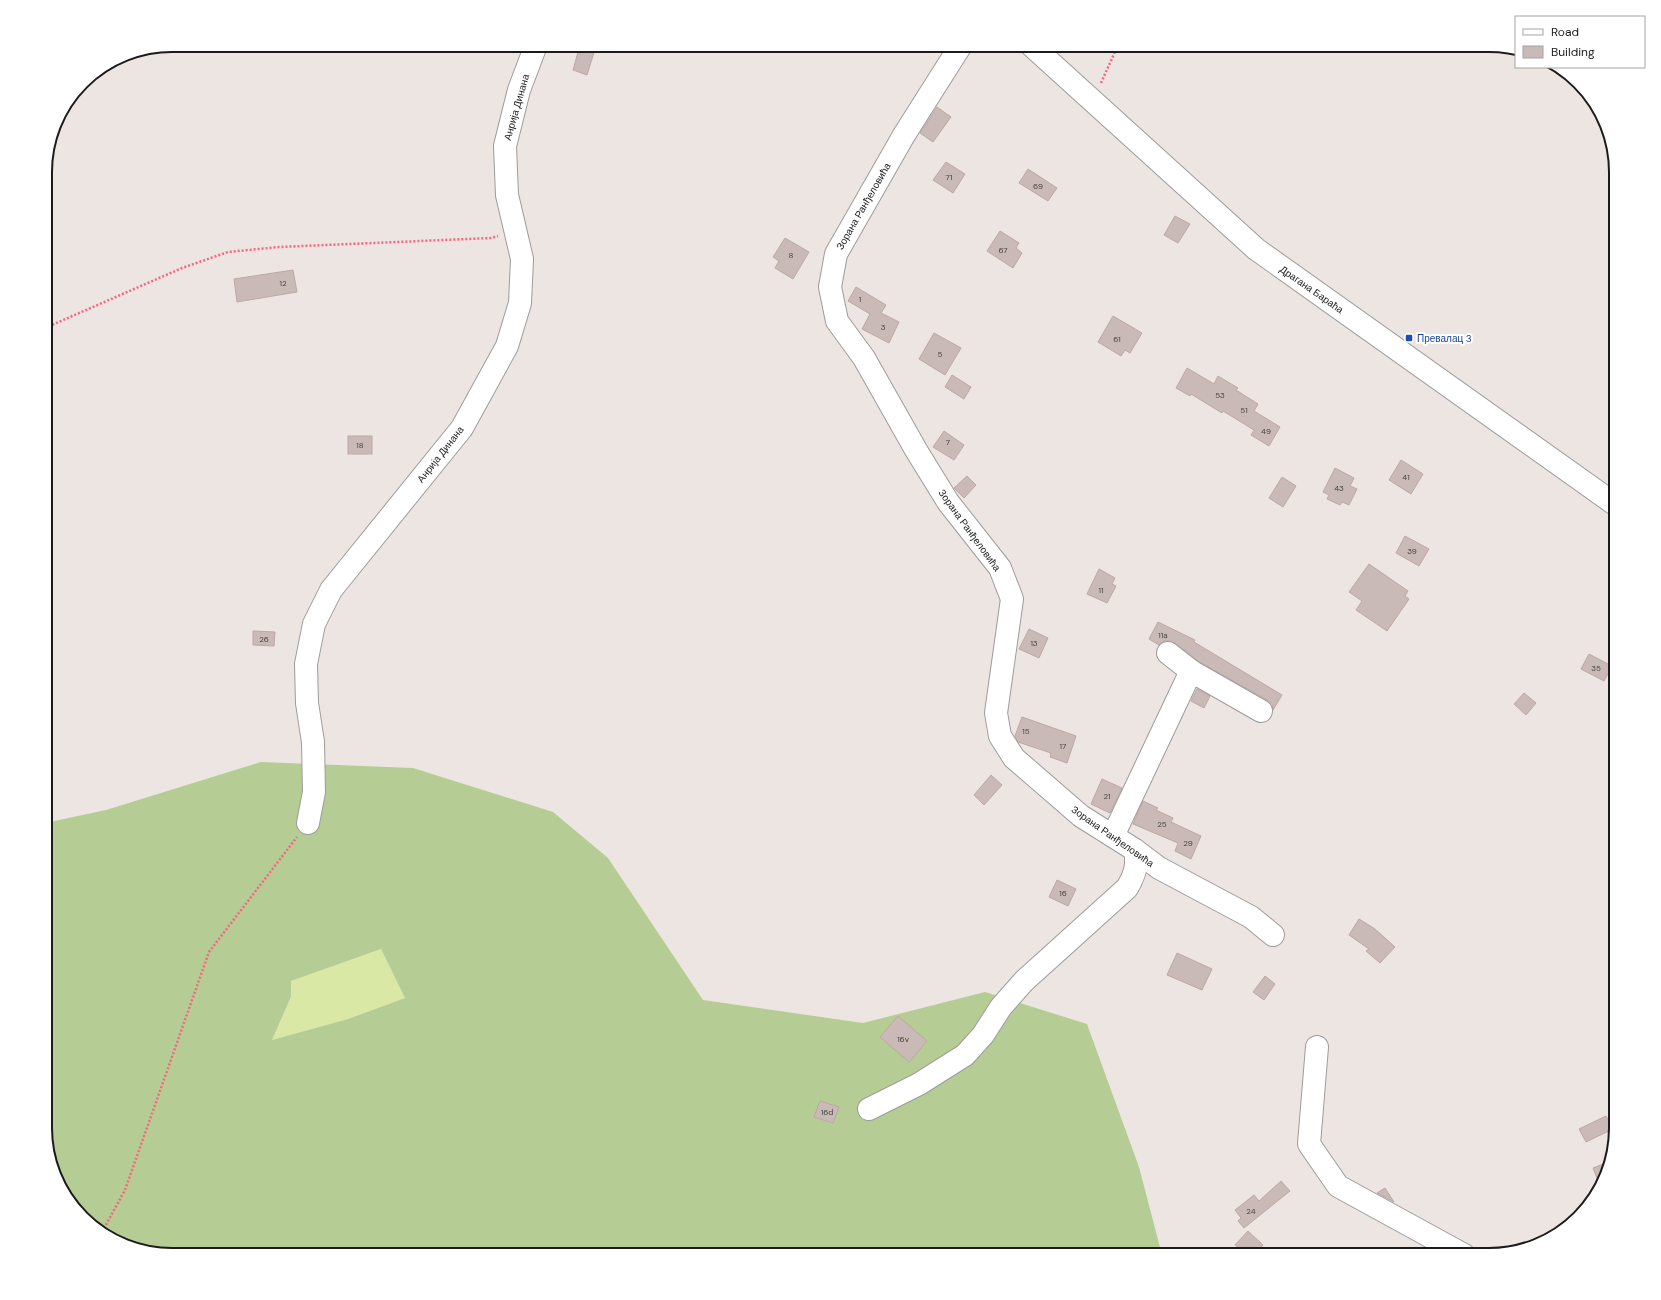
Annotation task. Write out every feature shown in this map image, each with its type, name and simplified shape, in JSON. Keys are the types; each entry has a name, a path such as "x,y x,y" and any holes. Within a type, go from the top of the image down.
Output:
{"street":[{"name":"Анрија Динана","path":"308,823 314,792 314,757 307,703 306,664 314,624 331,590 462,428 507,346 520,303 522,259 507,195 505,146 519,90 533,52"},
{"name":"Зорана Ранђеловића","path":"957,52 904,135 836,254 830,287 837,321 864,358 916,450 948,502 1000,568 1012,599 996,713 1000,736 1014,758 1081,816 1114,836 1160,868 1251,917 1274,935"},
{"name":"Драгана Бараћа","path":"1039,52 1093,99 1256,249 1609,499"},
{"path":"1168,653 1191,671 1261,711"},
{"path":"1114,836 1191,671"},
{"path":"869,1109 919,1084 965,1055 983,1035 1001,1007 1024,981 1127,888 1133,879 1136,870 1137,860 1135,850"},
{"path":"1317,1046 1309,1144 1338,1186 1451,1248"}],"path":[{"path":"1093,99 1115,52"},
{"path":"52,325 182,268 228,252 279,247 491,238 515,230"},
{"path":"104,1228 125,1190 209,952 308,823"}],"green space":[{"path":"261,762 413,768 553,812 608,858 703,1000 863,1023 985,992 1087,1024 1139,1167 1160,1248 172,1248 156,1247 133,1242 105,1228 82,1207 72,1195 64,1181 54,1152 52,1136 52,822 106,810","holes":["381,949 405,998 348,1019 272,1040 291,997 291,981"]},
{"path":"381,949 405,998 348,1019 272,1040 291,998 291,981"}],"building":[{"path":"578,52 594,52 587,75 573,70"},
{"path":"937,107 951,117 933,142 920,133"},
{"path":"946,162 965,174 953,193 933,180"},
{"path":"1028,169 1057,188 1048,201 1019,183"},
{"path":"1175,216 1190,224 1178,243 1164,235"},
{"path":"1000,231 1019,243 1016,248 1022,253 1013,268 987,251"},
{"path":"785,238 809,252 793,279 775,268 779,261 773,257"},
{"path":"293,270 297,292 237,302 234,279"},
{"path":"856,287 886,305 881,313 899,322 889,343 862,329 870,314 848,301"},
{"path":"1113,316 1142,333 1130,353 1125,350 1121,356 1098,342"},
{"path":"934,333 961,348 945,375 919,359"},
{"path":"1187,368 1214,384 1218,376 1238,388 1236,390 1258,404 1254,411 1280,427 1269,446 1251,435 1254,430 1223,411 1222,413 1191,394 1190,396 1176,388"},
{"path":"952,375 971,387 964,399 945,387"},
{"path":"944,431 964,445 954,460 933,447"},
{"path":"348,436 372,436 372,454 348,454"},
{"path":"1401,460 1423,474 1411,494 1389,480"},
{"path":"1335,468 1354,478 1350,486 1357,489 1349,505 1342,502 1340,505 1327,499 1329,495 1323,492"},
{"path":"967,476 976,485 964,498 954,488"},
{"path":"1282,477 1296,486 1283,507 1269,498"},
{"path":"1405,536 1429,549 1419,566 1396,553"},
{"path":"1369,564 1408,591 1405,596 1409,599 1387,631 1356,610 1362,601 1349,592"},
{"path":"1099,569 1115,578 1112,584 1116,586 1107,603 1087,594"},
{"path":"1158,622 1195,640 1194,642 1282,695 1273,710 1272,704 1267,700 1198,661 1175,643 1164,641 1159,645 1149,639"},
{"path":"1029,629 1048,638 1039,658 1019,649"},
{"path":"253,631 275,632 274,646 253,645"},
{"path":"1589,654 1609,664 1609,672 1604,681 1581,669"},
{"path":"1197,689 1210,696 1204,708 1191,701"},
{"path":"1524,693 1536,703 1526,715 1514,704"},
{"path":"1022,717 1076,736 1067,763 1050,757 1051,753 1018,742 1015,736"},
{"path":"991,775 1002,785 984,805 974,795"},
{"path":"1102,779 1122,788 1110,813 1091,804"},
{"path":"1143,801 1158,808 1156,810 1173,818 1171,822 1201,836 1191,859 1175,851 1178,843 1133,824"},
{"path":"1057,880 1076,889 1068,906 1049,897"},
{"path":"1359,919 1375,929 1395,947 1380,963 1366,951 1369,949 1349,935"},
{"path":"1177,953 1212,969 1202,990 1167,975"},
{"path":"1265,976 1275,984 1264,1000 1253,992"},
{"path":"898,1016 927,1041 909,1062 880,1037"},
{"path":"820,1101 839,1107 833,1123 814,1117"},
{"path":"1606,1116 1609,1122 1609,1131 1586,1142 1579,1129"},
{"path":"1604,1164 1598,1180 1593,1168"},
{"path":"1281,1181 1290,1191 1244,1228 1238,1221 1241,1218 1235,1210 1254,1195 1259,1201"},
{"path":"1385,1188 1394,1202 1377,1193"},
{"path":"1248,1231 1263,1245 1260,1248 1237,1248 1238,1247 1235,1245"}],"place":[{"name":"Превалац 3","path":"1409,338"}]}
